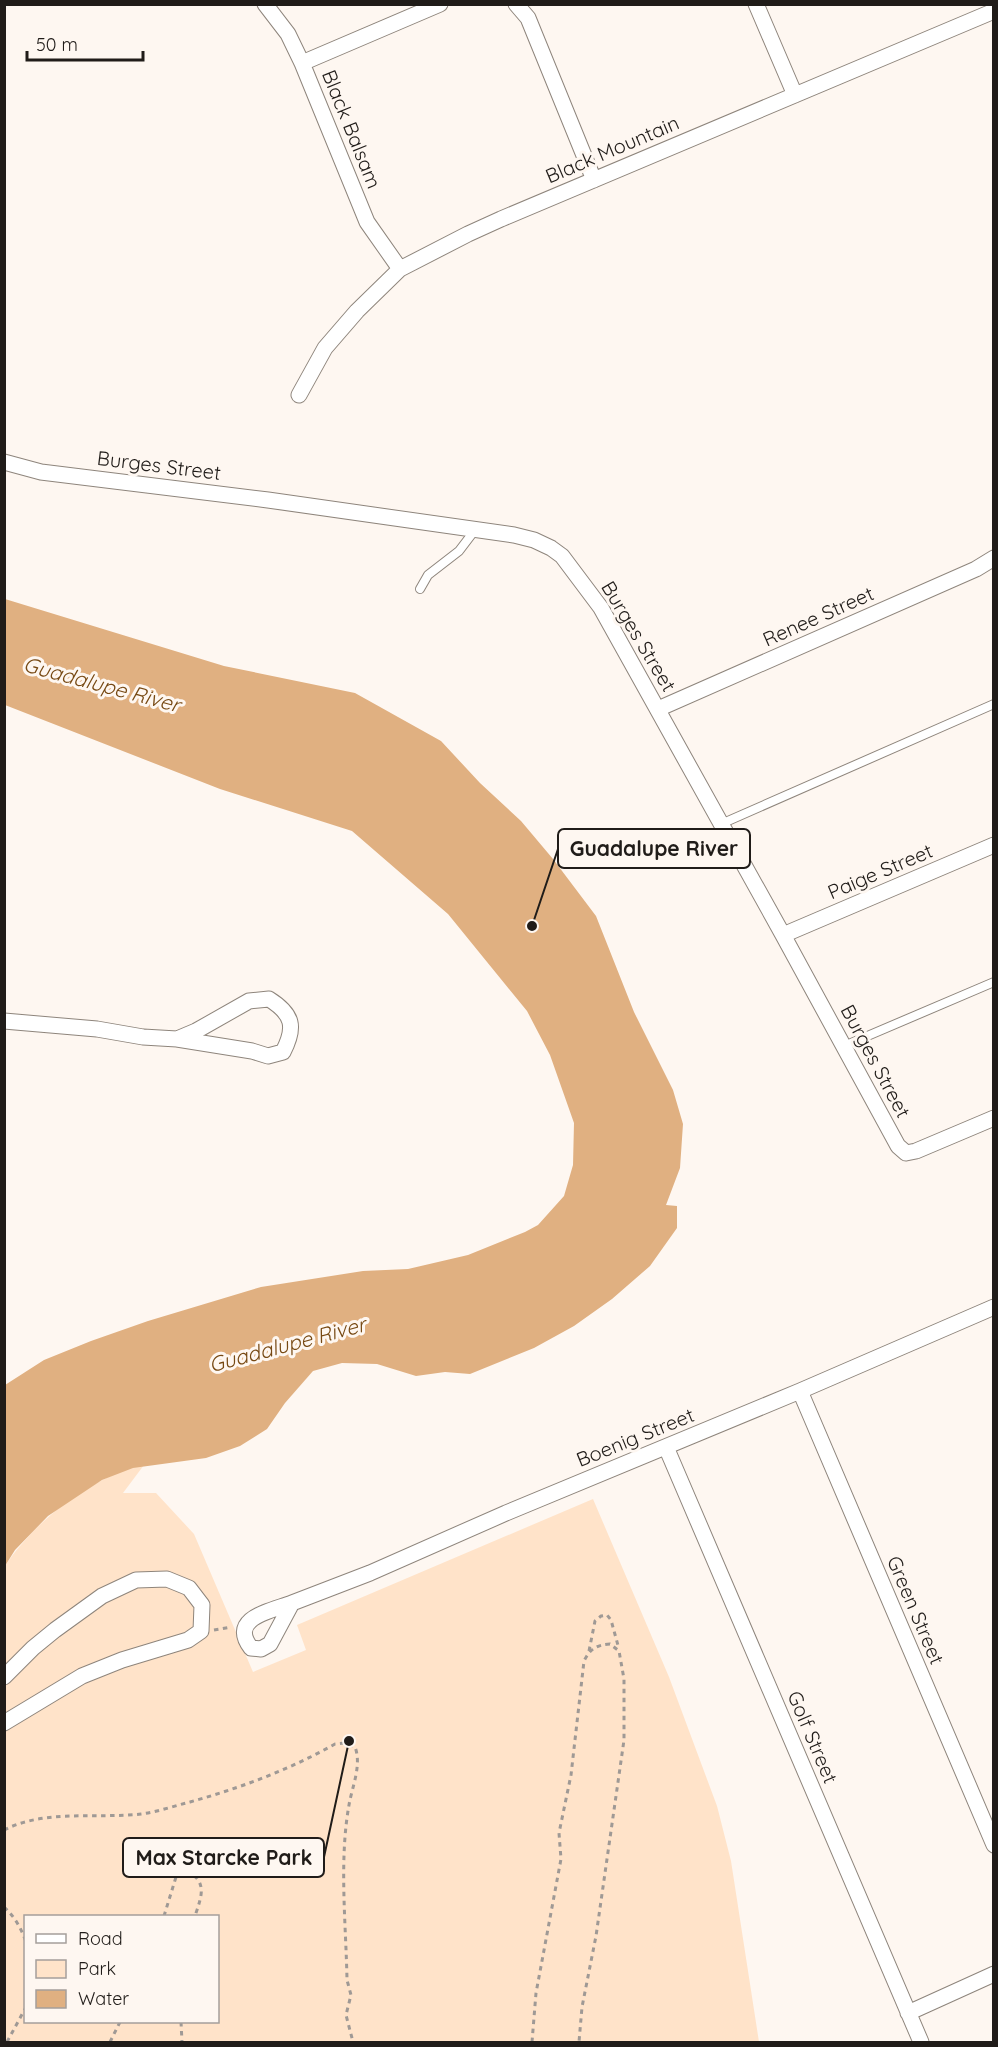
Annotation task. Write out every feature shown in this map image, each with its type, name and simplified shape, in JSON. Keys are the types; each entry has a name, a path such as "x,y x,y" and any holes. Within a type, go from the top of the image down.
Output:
{"street":[{"name":"Black Balsam","path":"265,4 288,34 302,63 367,222 400,269"},
{"path":"302,63 440,4"},
{"path":"516,4 528,18 594,180"},
{"path":"756,4 795,95"},
{"name":"Black Mountain","path":"299,395 325,348 357,311 400,269 468,234 993,11"},
{"name":"Burges Street","path":"4,462 41,472 202,491 475,530 534,540 551,548 562,556 601,608 898,1146 906,1153 916,1151 993,1118"},
{"name":"Renee Street","path":"658,709 976,570 993,558"},
{"name":"Paige Street","path":"783,935 993,844"},
{"path":"4,1021 177,1039 252,1051 268,1056 283,1052 291,1038 291,1020 281,1006 269,999 249,1001 177,1039"},
{"name":"Boenig Street","path":"247,1623 254,1617 370,1574 506,1513 800,1391 993,1307"},
{"name":"Green Street","path":"800,1391 993,1845"},
{"name":"Golf Street","path":"666,1447 921,2043"},
{"path":"4,1677 33,1648 83,1609 102,1596 136,1580 167,1579 189,1588 202,1605 201,1631 188,1640 122,1660 82,1676 4,1723"},
{"path":"247,1623 244,1632 245,1640 251,1648 261,1649 270,1644 292,1603"},
{"path":"4,1705 19,1714"},
{"path":"908,2013 993,1974"}],"lane":[{"path":"420,589 428,575 459,551 475,530"},
{"path":"721,824 993,704"},
{"path":"844,1046 993,982"}],"path":[{"path":"532,2043 536,1993 561,1859 559,1833 571,1775 584,1661 589,1651 595,1620 607,1615 611,1620 624,1679 624,1740 606,1872 582,2007 579,2043"},
{"path":"201,1631 220,1630 247,1623"},
{"path":"589,1651 597,1645 610,1644 619,1651"},
{"path":"4,1830 28,1821 141,1814 160,1810 228,1792 335,1744 345,1743 354,1747 359,1757 348,1808 344,1851 346,1980 351,1995 346,2015 353,2043"},
{"path":"165,1915 176,1877 185,1870 196,1875 201,1884 202,1894 196,1915"},
{"path":"4,1907 12,1914 24,1936"},
{"path":"7,2043 24,2011"},
{"path":"110,2043 120,2023"},
{"path":"181,2023 182,2043"}],"green space":[{"path":"144,1465 123,1493 156,1493 194,1534 253,1672 306,1650 297,1625 593,1499 669,1677 717,1806 731,1861 759,2042 5,2042 5,1566 17,1549 48,1518 84,1490 104,1479"}],"water":[{"path":"5,599 224,666 355,693 441,741 480,783 521,821 596,916 634,1012 673,1090 683,1124 680,1168 666,1205 677,1206 677,1228 650,1266 612,1299 574,1326 534,1348 470,1374 445,1372 416,1376 377,1364 342,1363 313,1371 285,1403 267,1429 240,1446 206,1458 133,1468 102,1480 48,1516 15,1550 5,1566 5,1385 44,1360 91,1341 148,1321 261,1287 363,1271 408,1269 468,1255 525,1232 538,1225 564,1196 573,1165 574,1123 550,1055 527,1011 448,914 352,831 220,789 5,705"}],"place":[{"name":"Guadalupe River","path":"532,926"},
{"name":"Max Starcke Park","path":"349,1741"}]}
